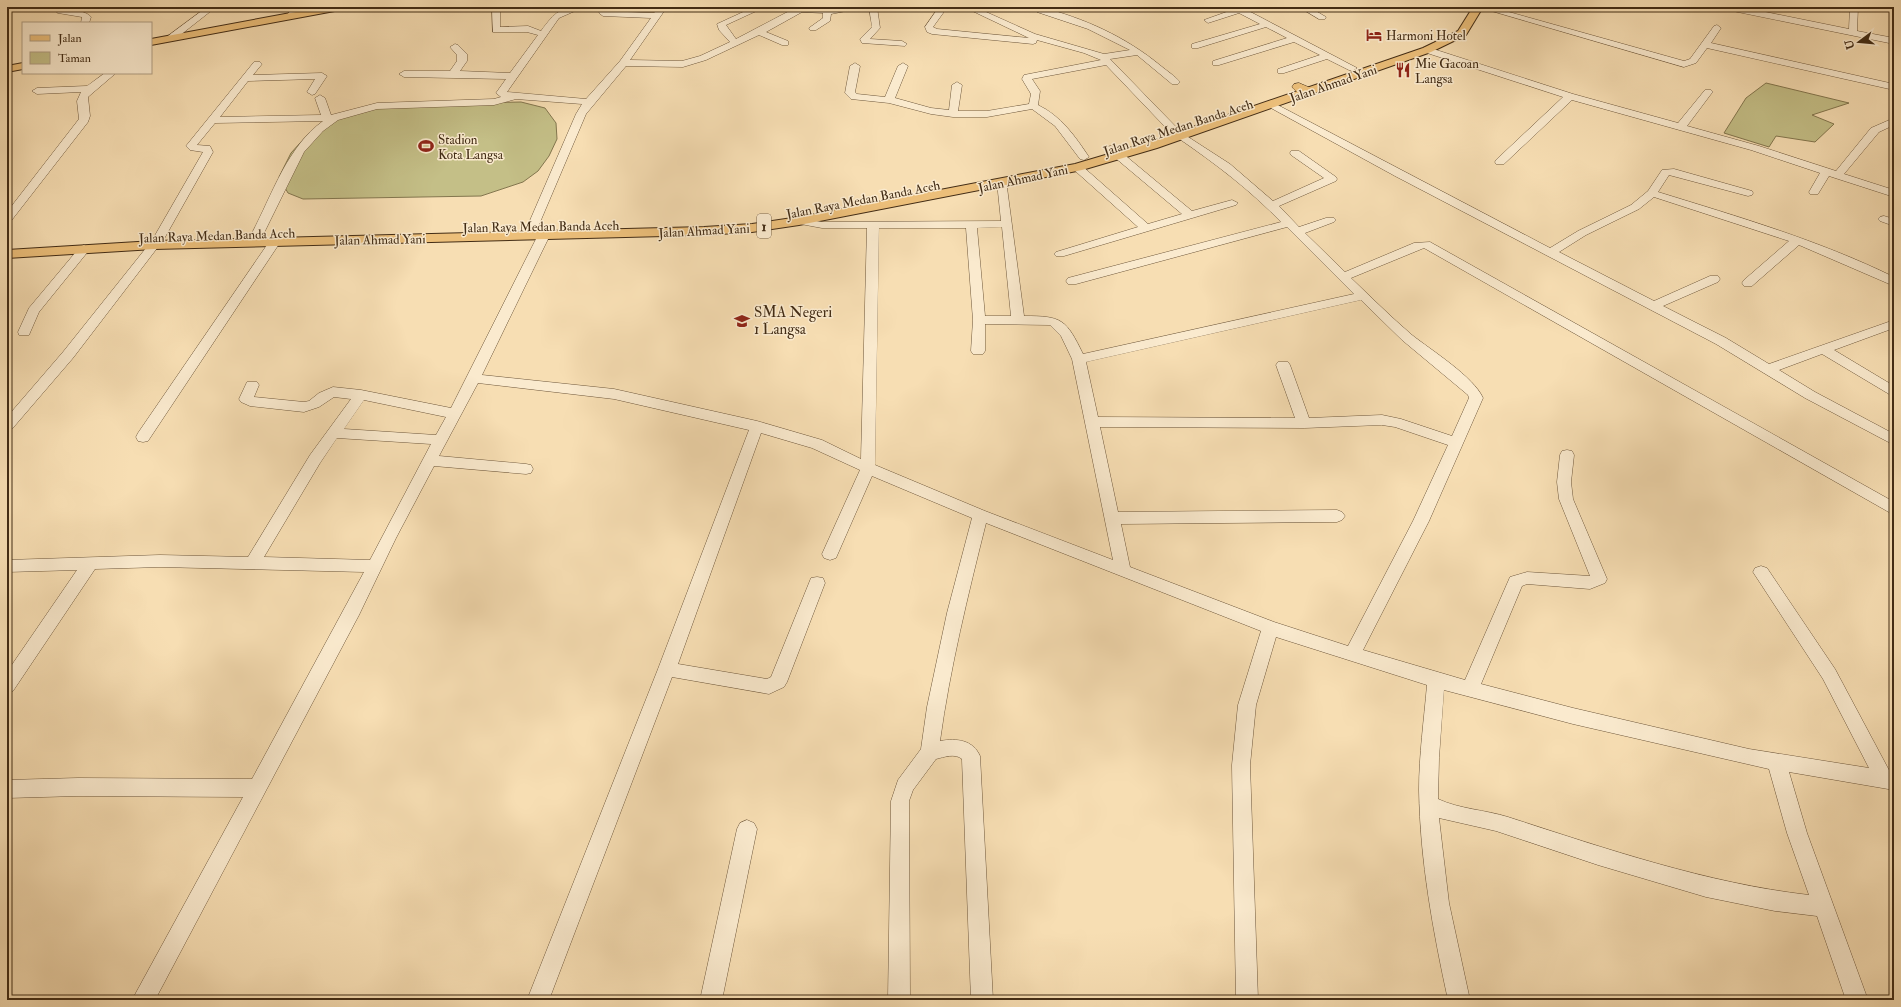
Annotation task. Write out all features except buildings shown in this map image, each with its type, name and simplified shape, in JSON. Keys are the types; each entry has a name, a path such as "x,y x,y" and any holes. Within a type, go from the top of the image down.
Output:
{"main road":[{"path":"152,42 340,7"},
{"name":"Jalan Raya Medan Banda Aceh","path":"1178,133 1304,90 1352,68 1442,36 1455,27 1467,7"},
{"name":"Jalan Ahmad Yani","path":"7,254 84,249 157,241 275,241 539,230 726,230 799,221 1002,182 1115,153 1272,105 1304,90 1426,50 1462,33 1478,7"},
{"path":"7,69 22,66"},
{"name":"Jalan Raya Medan Banda Aceh","path":"7,247 157,241 258,233 539,230 774,217 1080,162"}],"street":[{"path":"56,7 61,11 85,15 87,17 85,22"},
{"path":"171,38 212,7"},
{"path":"290,16 299,7"},
{"path":"496,7 496,30 528,29 542,34"},
{"path":"580,7 556,16 501,93 505,95 589,102"},
{"path":"143,1000 353,610 374,566 474,378 539,230 574,129 589,102 623,63 663,7"},
{"path":"735,43 722,28 721,24 761,7"},
{"path":"623,63 683,64 703,58 760,32 800,9 816,9 827,12 853,7"},
{"path":"873,7 876,28 864,40 902,44"},
{"path":"968,7 1015,29 1048,41 1087,50 1106,60 1178,133 1238,175 1272,205 1363,296 1408,337 1462,381 1474,393 1476,398 1475,404 1421,521 1352,654"},
{"path":"979,12 989,7"},
{"path":"1303,7 1322,17"},
{"path":"1482,7 1684,64 1693,61 1707,45 1717,28"},
{"path":"1728,7 1894,41"},
{"path":"1853,32 1854,7"},
{"path":"1208,20 1237,8 1352,68"},
{"path":"942,9 939,11 929,27 930,30 935,32 1026,41 1048,41"},
{"path":"1040,10 1071,19 1106,34 1139,52 1175,82"},
{"path":"813,28 827,19 827,12"},
{"path":"604,14 656,16"},
{"path":"1195,46 1268,24"},
{"path":"760,32 785,43"},
{"path":"1216,63 1294,39"},
{"path":"1707,45 1894,87"},
{"path":"453,74 463,59 462,54 454,47"},
{"path":"1426,50 1570,96 1681,126 1827,171 1894,194"},
{"path":"1033,106 1037,96 1037,91 1027,77 1139,52"},
{"path":"1281,72 1327,56"},
{"path":"8,423 68,354 157,241 208,152 206,148 194,148 192,146 257,64"},
{"path":"855,66 850,93 851,96 889,100 931,111 954,114 987,114 1033,106 1041,110 1059,124 1069,135 1080,162 1146,228"},
{"path":"889,100 903,66"},
{"path":"7,219 83,122 85,115 83,97 89,89 110,74"},
{"path":"404,74 514,76"},
{"path":"247,78 322,76 323,78 316,95 331,118"},
{"path":"954,114 957,85"},
{"path":"37,91 89,89"},
{"path":"1681,126 1708,92"},
{"path":"214,120 331,118 377,106 494,102 515,96"},
{"path":"1500,162 1570,96"},
{"path":"1272,105 1399,174 1655,305 1721,341 1810,395 1894,440"},
{"path":"258,233 300,152 319,129 331,118"},
{"path":"1838,175 1875,130 1894,120"},
{"path":"1115,153 1189,215"},
{"path":"1272,205 1332,179 1295,153"},
{"path":"1814,192 1827,171"},
{"path":"1551,252 1582,233 1635,207 1652,193 1662,176 1669,172 1748,193"},
{"path":"1002,182 1018,319"},
{"path":"1652,193 1798,240 1835,254 1894,282"},
{"path":"1060,254 1232,203"},
{"path":"1072,281 1294,227 1330,220"},
{"path":"799,221 822,225 1006,224"},
{"path":"830,554 868,468 874,225"},
{"path":"971,225 980,320 978,351"},
{"path":"1748,283 1798,240"},
{"path":"143,438 275,241"},
{"path":"1343,277 1420,244 1426,244 1894,509"},
{"path":"24,332 33,311 84,249"},
{"path":"1882,276 1894,270"},
{"path":"1655,305 1714,279"},
{"path":"1079,359 1363,296"},
{"path":"980,320 1018,319 1055,321 1062,328 1079,359 1123,571"},
{"path":"1768,369 1894,324"},
{"path":"1823,349 1894,392"},
{"path":"1283,365 1304,422"},
{"path":"474,378 614,394 788,434 817,444 868,468 980,515 1123,571 1270,628 1352,654 1436,680 1573,716 1777,763 1889,780"},
{"path":"252,385 246,395 246,399 250,401 304,407 314,404 324,396 333,392 361,395 455,414"},
{"path":"253,562 314,460 361,395"},
{"path":"1093,422 1304,422 1382,420 1396,422 1457,443"},
{"path":"542,999 757,426"},
{"path":"333,433 440,440"},
{"path":"1470,689 1516,581 1527,578 1590,583 1599,579 1598,573 1566,499 1564,482 1567,455"},
{"path":"430,460 526,469"},
{"path":"899,1000 900,801 905,786 930,752 939,691 955,613 980,515"},
{"path":"1112,518 1337,516"},
{"path":"7,566 91,562 160,561 374,566"},
{"path":"7,686 91,562"},
{"path":"1761,572 1829,674 1889,780"},
{"path":"667,669 769,687 774,686 778,682 817,583"},
{"path":"1247,1000 1241,765 1247,705 1270,628"},
{"path":"1436,680 1428,779 1430,829 1446,942 1459,1000"},
{"path":"930,752 961,747 967,750 971,756 982,1000"},
{"path":"1777,763 1797,833 1857,1000"},
{"path":"7,789 78,787 257,788"},
{"path":"1429,804 1440,810 1496,822 1598,856 1706,887 1775,901 1824,907"},
{"path":"711,1000 747,829"}],"green space":[{"path":"1766,83 1849,103 1812,115 1834,124 1815,142 1776,136 1769,147 1724,133 1746,98"},
{"name":"Stadion Kota Langsa","path":"521,102 545,108 556,123 557,139 549,156 538,171 523,182 481,196 303,199 288,193 279,177 291,153 309,133 326,121 374,105"}],"place":[{"name":"Harmoni Hotel","path":"1374,35"},
{"name":"Mie Gacoan Langsa","path":"1403,70"},
{"name":"Stadion Kota Langsa","path":"426,146"},
{"name":"SMA Negeri 1 Langsa","path":"742,321"}]}
